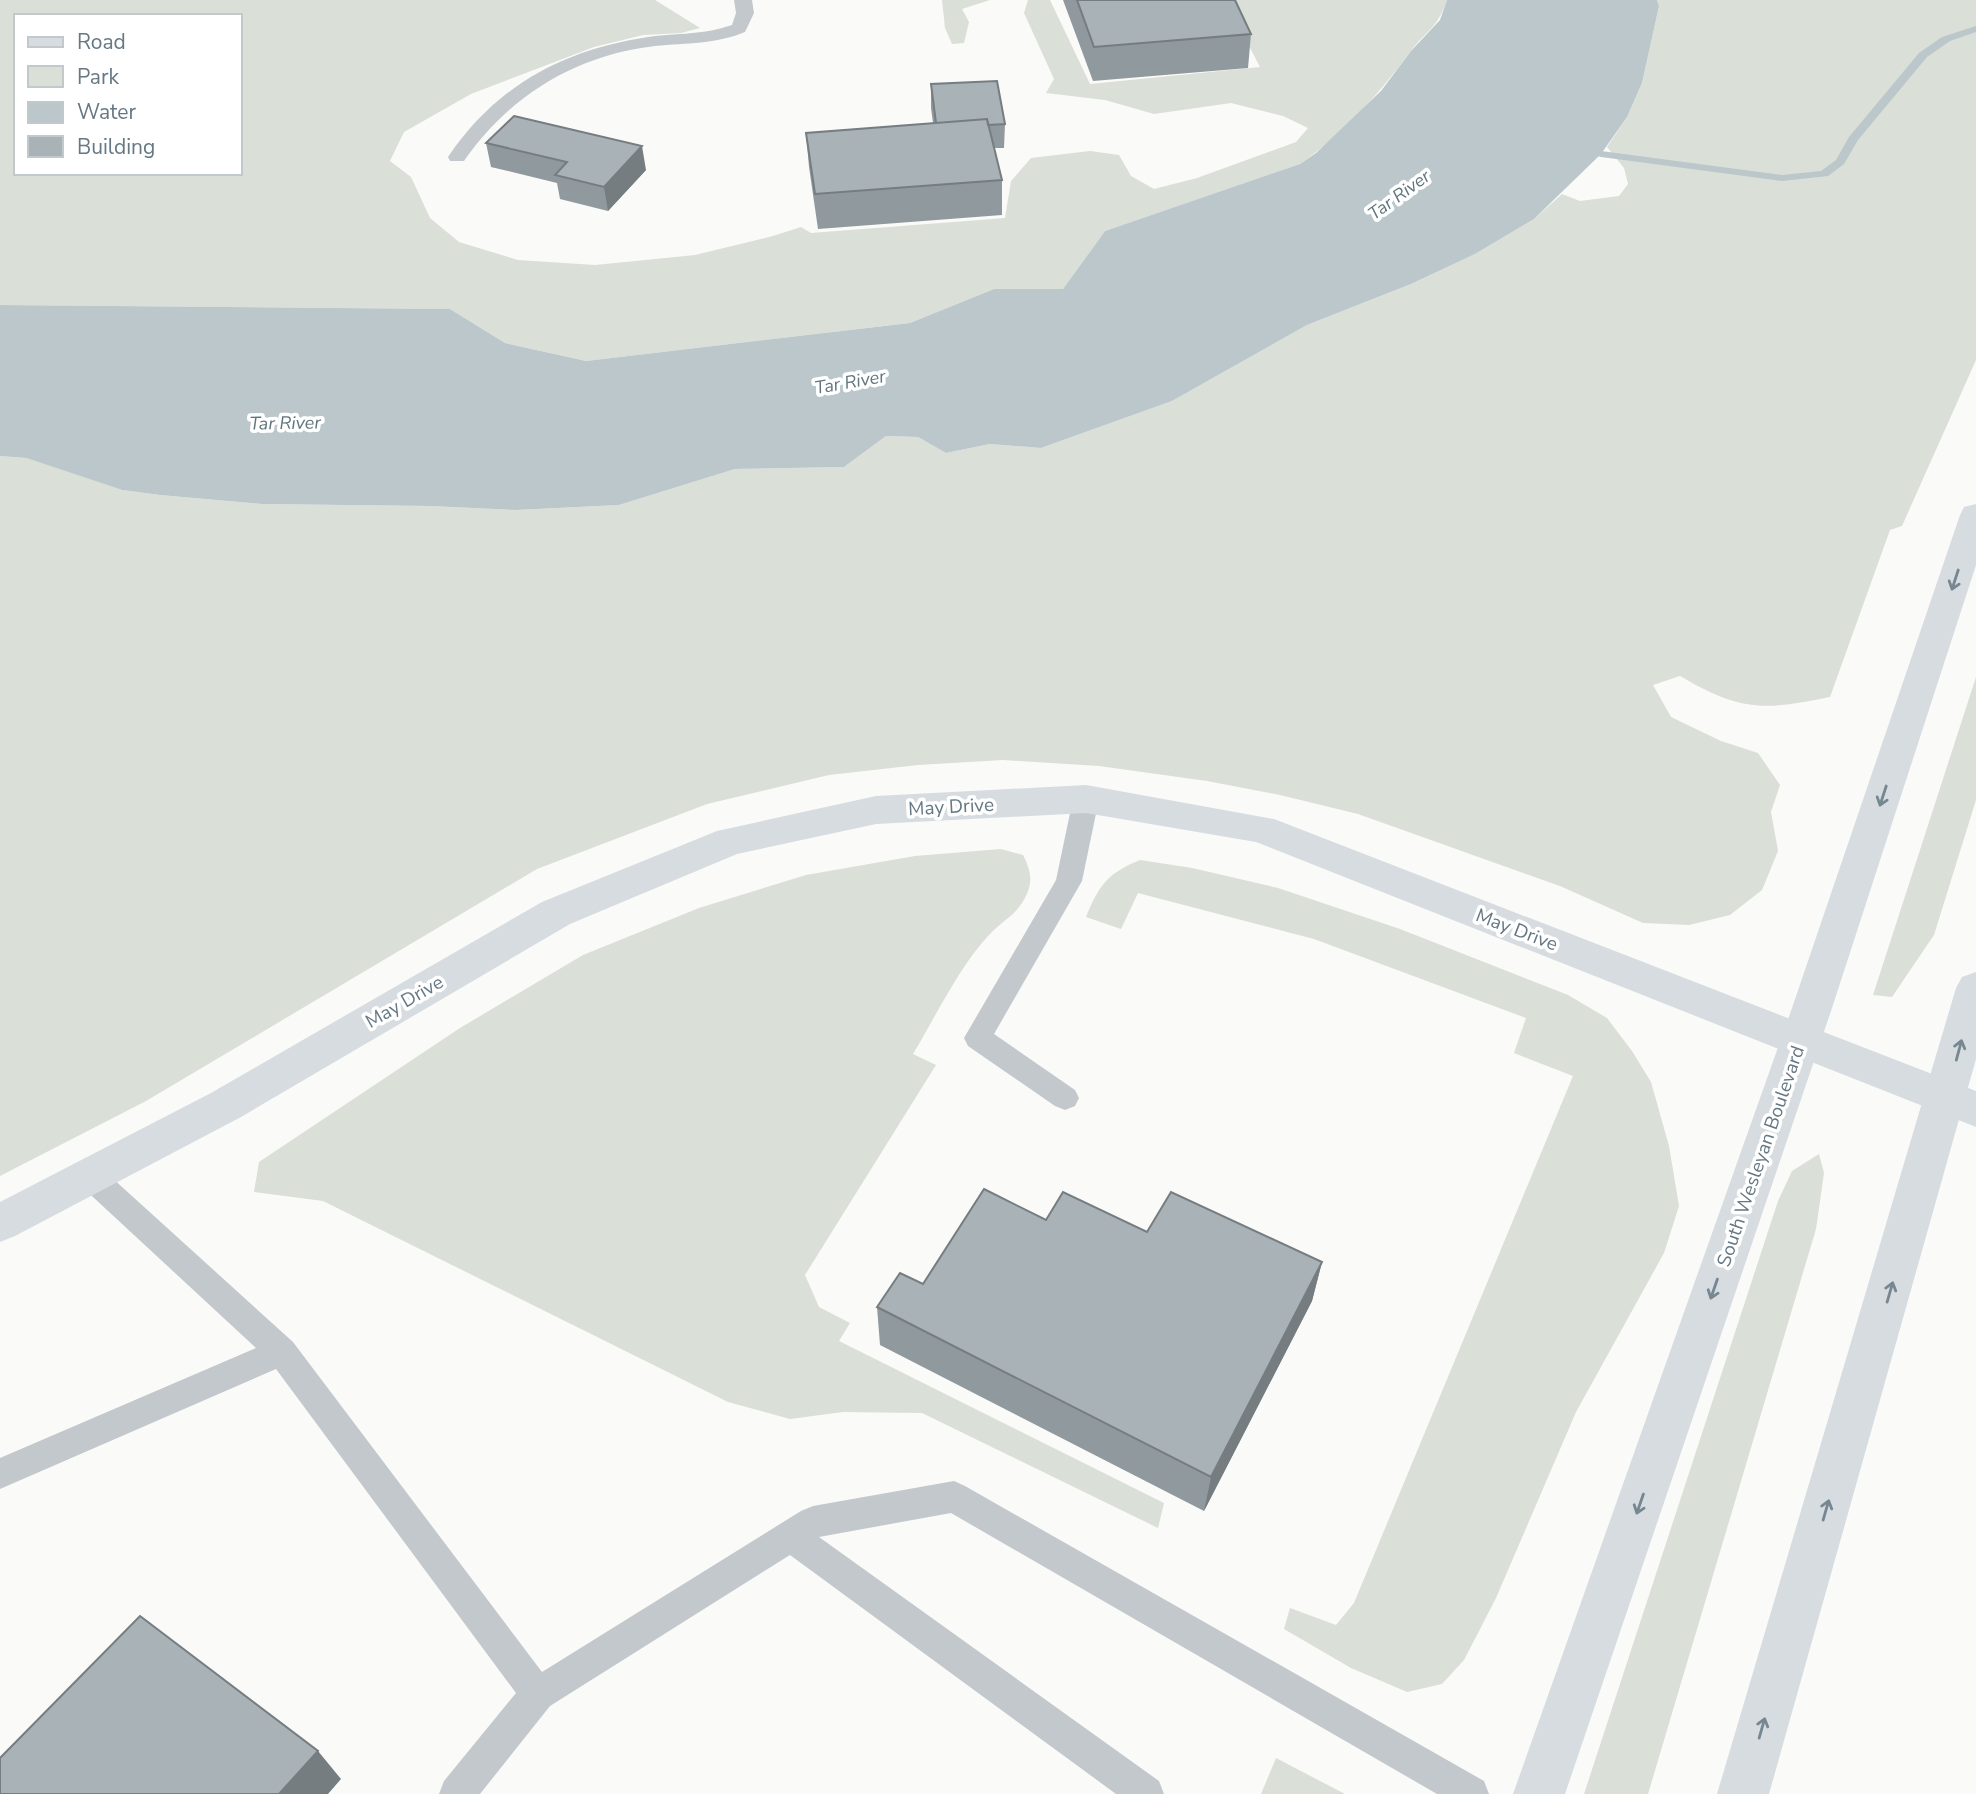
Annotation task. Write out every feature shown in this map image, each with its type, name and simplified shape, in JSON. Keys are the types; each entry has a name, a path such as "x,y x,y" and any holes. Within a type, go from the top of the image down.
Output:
{"main road":[{"name":"South Wesleyan Boulevard","path":"1539,1794 1800,1040 1976,515"},
{"name":"May Drive","path":"0,1223 226,1105 556,913 730,841 876,810 1086,799 1261,829 1961,1104"},
{"path":"1743,1794 1961,1104 1976,988"}],"lane":[{"path":"457,157 485,118 516,93 549,74 620,48 655,41 719,37 739,28 745,13 743,0"},
{"path":"1065,1098 978,1038 1069,881 1086,799"},
{"path":"90,1176 282,1352 538,1694"},
{"path":"0,1474 282,1352"},
{"path":"457,1794 538,1694 813,1522 954,1497 1471,1794"},
{"path":"791,1536 1146,1794"}],"green space":[{"path":"0,0 655,0 700,28 681,33 643,35 594,47 471,94 404,132 390,161 411,177 430,218 459,242 518,260 595,265 695,255 801,227 811,233 1005,218 1011,181 1031,158 1090,151 1119,155 1131,176 1154,189 1197,178 1296,142 1308,128 1283,116 1231,103 1154,114 1105,100 1046,93 1054,79 1024,13 1028,0 1050,0 1090,84 1260,67 1231,11 1160,0 1447,0 1435,24 1386,83 1346,126 1316,152 1300,164 1105,231 1063,289 994,289 910,323 586,361 505,343 450,309 0,305"},
{"path":"942,0 990,0 962,9 969,22 964,43 952,44 945,28"},
{"path":"1657,0 1976,0 1976,360 1902,526 1890,530 1830,697 1786,705 1752,705 1719,696 1680,676 1653,685 1671,717 1721,741 1758,753 1780,785 1771,812 1778,851 1762,890 1730,915 1689,925 1643,923 1560,886 1358,814 1207,781 1099,766 1003,760 918,765 829,775 707,804 537,869 146,1101 0,1176 0,456 26,458 122,490 160,495 262,504 516,510 619,505 735,469 844,467 886,436 918,437 946,453 990,444 1041,448 1172,401 1307,325 1411,284 1475,254 1534,219 1562,194 1580,201 1619,196 1628,184 1624,168 1607,147 1627,117 1642,83 1659,6"},
{"path":"1976,677 1976,800 1934,935 1892,997 1873,995"},
{"path":"1001,849 1023,855 1030,873 1028,891 1016,911 978,948 948,992 913,1054 936,1065 805,1275 819,1307 850,1323 839,1341 1164,1503 1158,1528 922,1413 843,1412 790,1419 728,1402 323,1201 254,1192 259,1162 460,1028 583,955 699,908 806,875 915,856"},
{"path":"1140,860 1192,868 1278,888 1400,929 1568,995 1607,1018 1651,1082 1669,1146 1679,1206 1664,1253 1576,1412 1496,1598 1464,1660 1442,1684 1407,1692 1351,1668 1284,1629 1290,1608 1336,1625 1354,1603 1573,1076 1514,1053 1526,1018 1314,939 1138,893 1121,929 1086,917 1095,896 1106,881"},
{"path":"1819,1154 1824,1173 1816,1229 1648,1794 1584,1794 1778,1201 1792,1171"},
{"path":"1276,1758 1345,1794 1261,1794"}],"water":[{"name":"Tar River","path":"1447,0 1657,0 1659,6 1642,83 1627,117 1601,154 1534,219 1475,254 1411,284 1307,325 1172,401 1041,448 990,444 946,453 918,437 886,436 844,467 735,469 619,505 516,510 262,504 160,495 122,490 26,458 0,456 0,305 450,309 505,343 586,361 910,323 994,289 1063,289 1105,231 1300,164 1316,153 1381,91 1411,51 1440,20"}],"building":[{"path":"1077,0 1235,0 1251,34 1094,47"},
{"path":"997,81 1005,124 988,125 987,119 936,123 931,84"},
{"path":"514,116 642,146 604,187 555,175 567,162 486,143"},
{"path":"987,119 1002,180 815,194 806,133"},
{"path":"984,1189 1046,1220 1063,1192 1147,1232 1171,1192 1322,1262 1211,1477 877,1307 900,1273 923,1284"},
{"path":"140,1616 318,1751 279,1794 0,1794 0,1758"}],"waterway":[{"path":"1582,149 1601,154 1782,178 1824,174 1840,162 1853,139 1923,55 1946,39 1976,29"}]}
